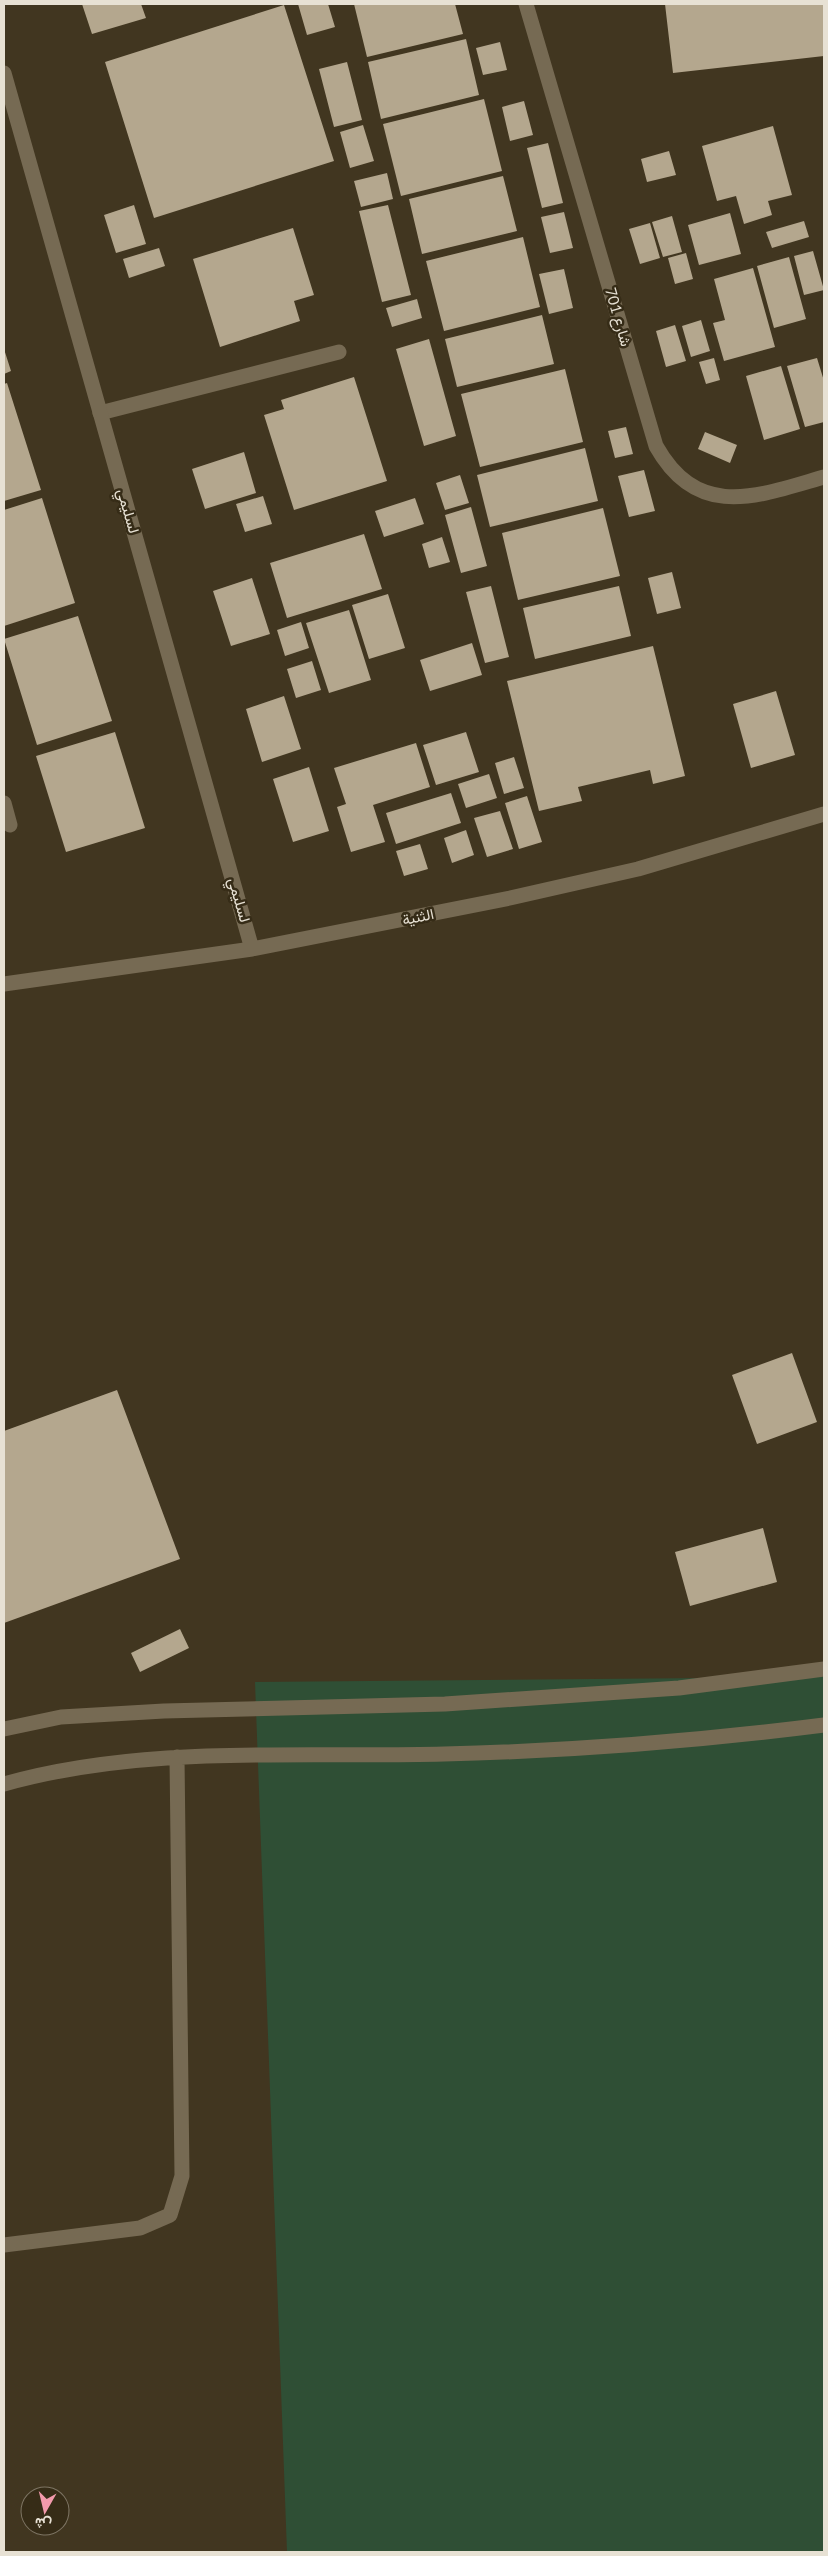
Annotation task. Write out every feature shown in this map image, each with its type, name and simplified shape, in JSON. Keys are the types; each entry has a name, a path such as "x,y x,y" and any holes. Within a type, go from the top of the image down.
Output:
{"street":[{"name":"شارع 701","path":"526,4 656,446 666,463 679,477 695,488 711,495 729,498 764,494 824,477"},
{"name":"لسليمي","path":"4,73 252,949"},
{"path":"100,413 339,352"},
{"path":"4,803 10,825"},
{"name":"الثنية","path":"4,984 252,949 382,925 638,869 824,814"},
{"path":"4,1729 61,1717 164,1711 445,1704 679,1688 824,1669"},
{"path":"4,1784 48,1772 177,1757 446,1754 699,1741 824,1726"},
{"path":"4,2245 140,2228 170,2215 182,2176 177,1757"}],"green space":[{"path":"824,1677 824,2552 287,2552 255,1682"}],"building":[{"path":"82,4 141,4 146,18 92,34"},
{"path":"298,4 328,4 335,27 307,35"},
{"path":"354,4 455,4 463,34 367,57"},
{"path":"665,4 824,4 824,56 673,73"},
{"path":"284,5 334,161 154,218 105,62"},
{"path":"466,39 479,95 381,119 368,62"},
{"path":"500,42 507,70 483,75 476,48"},
{"path":"347,62 362,120 334,127 319,69"},
{"path":"484,99 502,171 401,196 383,124"},
{"path":"524,101 533,135 510,141 502,107"},
{"path":"363,125 374,161 350,168 340,132"},
{"path":"773,126 792,195 768,201 772,215 744,224 736,196 717,201 702,146"},
{"path":"548,143 563,203 542,208 527,148"},
{"path":"669,151 676,175 647,182 641,159"},
{"path":"387,173 393,199 361,207 354,181"},
{"path":"503,176 517,231 422,254 409,199"},
{"path":"134,205 146,244 116,253 104,215"},
{"path":"388,205 411,295 382,302 359,211"},
{"path":"564,212 573,248 550,253 541,217"},
{"path":"730,213 741,254 699,265 688,225"},
{"path":"672,216 682,252 663,257 652,222"},
{"path":"804,221 809,237 772,248 766,232"},
{"path":"650,223 660,258 640,264 629,229"},
{"path":"293,228 314,295 294,301 300,321 220,347 193,259"},
{"path":"523,237 540,307 444,331 426,261"},
{"path":"159,248 165,266 129,278 123,259"},
{"path":"813,251 824,290 804,295 794,256"},
{"path":"686,253 693,279 675,284 668,258"},
{"path":"789,257 806,319 774,328 757,266"},
{"path":"753,268 775,347 724,361 713,323 725,320 714,279"},
{"path":"564,269 573,308 549,314 539,274"},
{"path":"417,299 422,318 392,327 386,308"},
{"path":"542,315 554,364 457,387 445,339"},
{"path":"701,320 710,351 691,357 682,326"},
{"path":"675,325 686,361 666,367 656,331"},
{"path":"429,339 456,436 424,446 396,349"},
{"path":"4,349 11,371 4,374"},
{"path":"714,358 720,380 706,384 699,362"},
{"path":"817,358 824,381 824,422 805,427 787,366"},
{"path":"781,366 800,429 764,440 746,376"},
{"path":"565,369 583,442 480,467 461,394"},
{"path":"354,377 387,481 294,510 264,415 284,409 281,400"},
{"path":"7,383 41,490 4,501 4,384"},
{"path":"626,427 633,454 615,458 608,431"},
{"path":"705,432 737,445 730,463 698,449"},
{"path":"585,448 598,501 490,527 477,475"},
{"path":"244,452 256,493 205,509 192,469"},
{"path":"644,470 655,511 629,517 618,476"},
{"path":"460,475 469,503 445,510 436,483"},
{"path":"263,496 272,524 245,532 236,504"},
{"path":"42,498 75,603 4,626 4,510"},
{"path":"415,498 424,524 384,537 375,511"},
{"path":"471,507 487,566 461,573 445,515"},
{"path":"603,508 620,576 518,600 502,533"},
{"path":"364,534 382,589 287,618 270,563"},
{"path":"442,537 450,562 429,568 422,544"},
{"path":"672,572 681,608 657,614 648,578"},
{"path":"252,578 270,634 231,646 213,591"},
{"path":"491,586 509,657 485,663 466,592"},
{"path":"619,586 631,636 535,659 523,608"},
{"path":"388,594 405,648 369,659 352,605"},
{"path":"349,610 371,680 329,693 306,623"},
{"path":"78,616 112,721 37,745 4,639"},
{"path":"301,622 309,648 285,656 277,630"},
{"path":"472,643 482,675 430,691 420,660"},
{"path":"653,646 685,776 653,784 650,770 578,787 582,801 539,811 507,681"},
{"path":"312,661 321,690 296,698 287,669"},
{"path":"776,691 795,755 751,768 733,704"},
{"path":"284,696 301,749 262,762 246,709"},
{"path":"115,732 145,828 66,852 36,756"},
{"path":"466,732 479,772 436,785 423,745"},
{"path":"416,743 430,787 373,805 385,842 351,852 337,807 346,804 334,768"},
{"path":"514,757 524,788 504,794 495,763"},
{"path":"309,767 329,831 293,842 273,779"},
{"path":"489,774 497,798 466,808 458,784"},
{"path":"451,793 461,823 396,844 386,813"},
{"path":"527,796 542,842 519,849 505,803"},
{"path":"500,811 513,849 487,857 474,818"},
{"path":"466,830 474,855 452,863 444,838"},
{"path":"420,844 428,869 404,876 396,851"},
{"path":"792,1353 817,1422 757,1444 732,1375"},
{"path":"117,1390 180,1559 4,1623 4,1431"},
{"path":"763,1528 777,1582 690,1606 675,1552"},
{"path":"180,1629 189,1648 140,1672 131,1653"}]}
